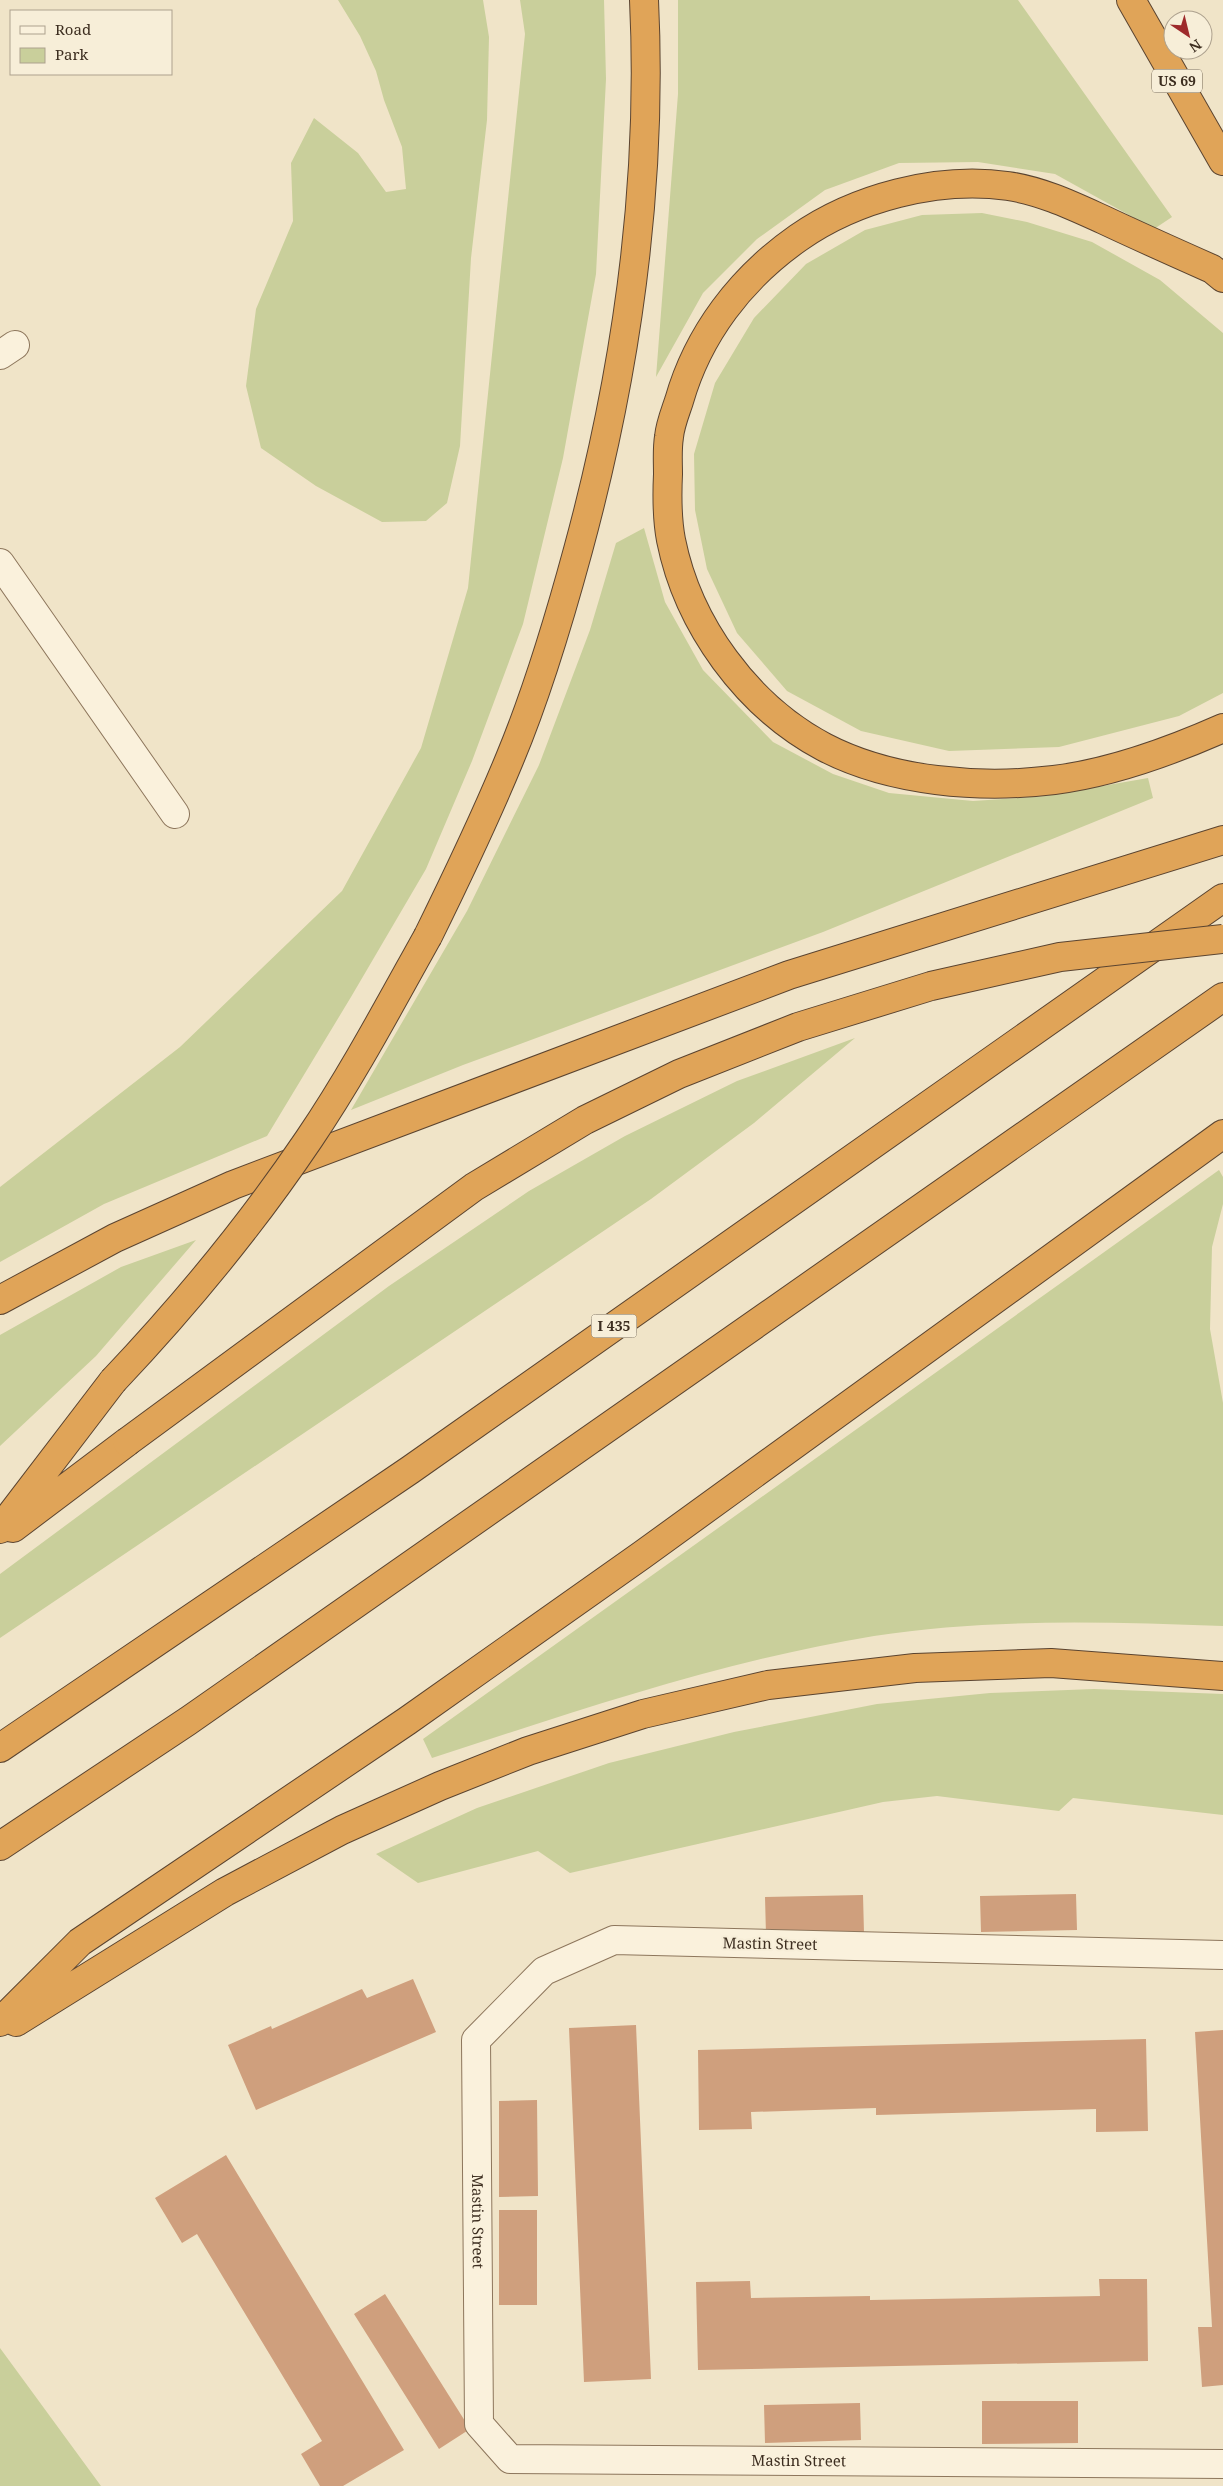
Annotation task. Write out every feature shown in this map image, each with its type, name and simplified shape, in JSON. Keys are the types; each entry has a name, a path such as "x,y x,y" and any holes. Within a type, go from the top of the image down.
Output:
{"highway":[{"path":"0,1530 113,1381 168,1323 232,1244 309,1139 364,1051 428,936 471,849 511,756 545,662 592,498 615,396 631,298 641,211 647,58 644,0"},
{"name":"US 69","path":"1131,0 1223,161"},
{"path":"1223,278 1212,269 1055,198 1008,186 965,185 914,190 867,201 818,224 772,256 732,298 703,340 684,383 669,436 668,488 670,538 684,586 701,626 728,664 755,696 824,747 877,768 927,778 986,783 1055,780 1125,764 1186,744 1223,728"},
{"path":"0,1300 115,1238 233,1185 780,979 1223,840"},
{"name":"I 435","path":"0,1748 410,1470 1223,898"},
{"path":"0,1537 474,1187 585,1120 679,1074 798,1027 931,986 1060,957 1223,939"},
{"path":"0,1846 204,1710 1223,997"},
{"path":"0,2022 80,1942 407,1720 618,1572 1223,1134"},
{"path":"0,2032 225,1892 342,1830 440,1786 528,1751 642,1714 768,1685 915,1668 1051,1663 1223,1676"}],"street":[{"path":"0,563 175,814"},
{"name":"Mastin Street","path":"1223,1955 614,1940 544,1971 476,2040 478,2424 510,2459 1223,2464"}],"green space":[{"path":"338,0 483,0 489,37 487,120 471,258 460,446 447,503 426,521 382,522 316,486 261,448 246,386 256,309 293,221 291,163 314,118 358,153 386,192 406,189 402,147 384,100 376,71 360,36"},
{"path":"520,0 604,0 606,79 596,274 563,458 523,624 472,761 426,869 267,1136 104,1204 0,1262 0,1187 180,1047 342,891 421,748 468,588 525,34"},
{"path":"678,0 1018,0 1172,217 1154,229 1055,174 978,162 899,163 825,190 757,239 703,293 656,377 678,94"},
{"path":"982,213 1027,222 1092,242 1160,280 1223,333 1223,693 1179,716 1059,747 949,751 861,731 787,691 737,633 707,569 695,510 694,454 715,383 754,318 806,264 865,230 922,215"},
{"path":"644,528 665,602 703,670 773,742 833,774 889,793 973,801 1045,796 1148,778 1153,798 823,932 463,1065 351,1110 467,911 539,765 590,630 616,543"},
{"path":"855,1038 754,1123 651,1199 0,1638 0,1574 389,1286 529,1191 625,1136 737,1081"},
{"path":"1219,1170 1223,1177 1223,1204 1212,1247 1210,1329 1223,1403 1223,1626 1136,1623 1005,1624 961,1626 874,1636 817,1646 706,1673 595,1705 432,1758 423,1739"},
{"path":"196,1240 96,1356 0,1446 0,1335 121,1267"},
{"path":"1094,1689 1223,1694 1223,1815 1073,1798 1059,1811 937,1796 883,1802 570,1873 538,1851 418,1883 376,1854 477,1808 609,1763 734,1732 877,1704 990,1693"},
{"path":"0,2348 101,2486 0,2486"}],"building":[{"path":"1076,1894 1077,1930 981,1932 980,1896"},
{"path":"863,1895 864,1933 766,1935 765,1897"},
{"path":"413,1979 436,2032 256,2110 228,2045 271,2026 272,2029 362,1989 367,1998"},
{"path":"636,2025 651,2379 584,2382 569,2028"},
{"path":"1223,2030 1223,2385 1202,2387 1198,2327 1212,2327 1195,2032"},
{"path":"1146,2039 1148,2131 1096,2132 1096,2109 876,2115 876,2108 751,2112 752,2129 699,2130 698,2050"},
{"path":"537,2100 538,2196 499,2197 499,2101"},
{"path":"226,2155 404,2450 343,2486 320,2486 301,2454 322,2441 197,2234 182,2243 155,2198"},
{"path":"499,2210 537,2210 537,2305 499,2305"},
{"path":"1099,2279 1147,2279 1148,2361 698,2370 696,2282 750,2281 751,2298 870,2296 870,2300 1100,2296"},
{"path":"385,2294 470,2429 439,2449 354,2314"},
{"path":"982,2401 1078,2401 1078,2443 982,2444"},
{"path":"860,2403 861,2440 765,2443 764,2405"}]}
